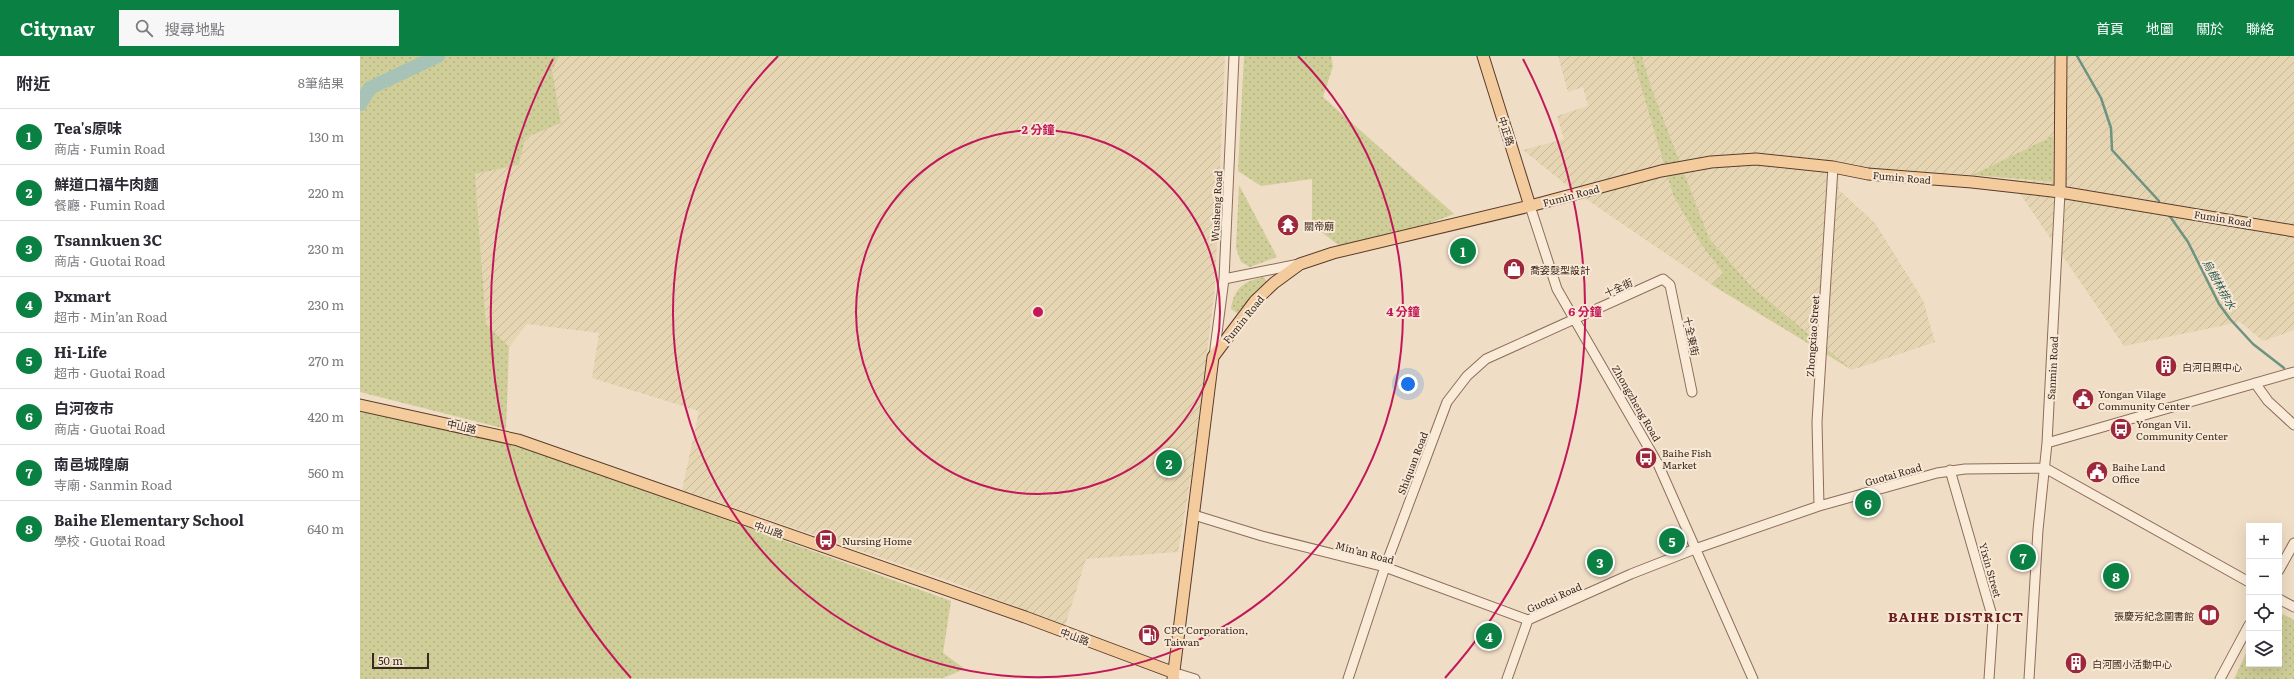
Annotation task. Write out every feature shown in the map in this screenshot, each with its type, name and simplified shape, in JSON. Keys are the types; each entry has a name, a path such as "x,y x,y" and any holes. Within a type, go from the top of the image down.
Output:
{"main road":[{"name":"中正路","path":"1482,56 1530,206"},
{"name":"Sanmin Road","path":"2060,192 2061,56"},
{"name":"Fumin Road","path":"1172,675 1214,357 1255,301 1274,283 1300,264 1333,253 1530,206 1661,170 1711,162 1756,158 1868,174 1972,182 2060,192 2294,231"},
{"name":"中山路","path":"360,405 518,440 1025,617 1172,675"}],"street":[{"name":"Wusheng Road","path":"1214,357 1224,279 1234,56"},
{"name":"Zhongxiao Street","path":"1819,506 1817,422 1834,168"},
{"name":"Sanmin Road","path":"2029,679 2037,545 2047,443 2060,192"},
{"name":"Zhongzheng Road","path":"1530,206 1557,288 1650,447 1753,679"},
{"path":"1224,279 1300,264"},
{"name":"十全街","path":"1575,319 1663,279 1670,285"},
{"name":"十全東街","path":"1670,285 1692,392"},
{"name":"Shiquan Road","path":"1348,679 1384,567 1447,402 1459,385 1486,359 1498,352 1575,319"},
{"path":"2047,443 2294,372"},
{"path":"2255,383 2268,402 2294,425"},
{"path":"2045,468 2246,580"},
{"name":"Guotai Road","path":"1507,679 1528,620 1630,574 1695,549 1819,506 1950,470 2045,468"},
{"name":"Yixin Street","path":"1950,470 1993,619 1989,679"},
{"name":"Min’an Road","path":"1194,515 1262,536 1384,567 1528,620"},
{"path":"2282,565 2294,543"},
{"path":"2282,601 2294,607"},
{"path":"2220,679 2246,631"},
{"path":"1172,675 1195,679"}],"shaded area":[{"path":"360,56 560,56 552,70 561,123 525,138 519,165 475,174 486,324 509,347 506,429 360,392"},
{"path":"560,56 1225,56 1215,287 1194,459 1178,552 1086,559 1065,626 955,583 682,490 699,411 592,378 599,333 527,324 509,347 486,324 475,174 519,165 525,138 561,123 552,70"},
{"path":"1244,56 1331,56 1333,66 1323,97 1454,214 1388,239 1341,247 1312,225 1312,179 1261,186 1238,171"},
{"path":"1558,56 1632,56 1673,195 1701,244 1723,273 1712,285 1570,188 1523,150 1564,139 1557,116 1588,106 1583,87 1568,92"},
{"path":"1632,56 1642,56 1651,87 1709,238 1751,286 1852,370 1712,285 1723,273 1701,244 1673,195"},
{"path":"1642,56 2294,56 2294,330 2263,341 2240,322 2124,346 2010,179 2053,182 2053,136 1972,175 1838,166 1839,190 1875,223 1923,300 1935,342 1852,370 1751,286 1709,238 1651,87"},
{"path":"2053,136 2053,182 1972,175"},
{"path":"1239,185 1277,257 1250,267 1241,262 1236,248"},
{"path":"1264,277 1267,282 1237,313 1231,309 1232,302 1237,291 1241,287 1246,283"},
{"path":"360,405 513,443 951,601 943,653 965,669 943,678 360,679"},
{"path":"2282,614 2294,620 2294,679 2234,679 2246,653 2246,667 2282,667"}],"waterway":[{"path":"360,104 370,88 438,56"},
{"name":"烏樹林排水","path":"2077,56 2101,98 2111,128 2112,150 2159,201"},
{"name":"烏樹林排水","path":"2169,215 2188,242 2219,304 2230,319 2253,344 2284,368"}],"place":[{"name":"關帝廟","path":"1288,225"},
{"name":"Tea's原味","path":"1463,251"},
{"name":"喬姿髮型設計","path":"1514,269"},
{"name":"白河日照中心","path":"2166,366"},
{"name":"Yongan Vilage Community Center","path":"2083,399"},
{"name":"Yongan Vil. Community Center","path":"2121,429"},
{"name":"Baihe Fish Market","path":"1646,458"},
{"name":"鮮道口福牛肉麵","path":"1169,463"},
{"name":"Baihe Land Office","path":"2097,472"},
{"name":"白河夜市","path":"1868,503"},
{"name":"Nursing Home","path":"826,540"},
{"name":"Hi-Life","path":"1672,541"},
{"name":"南邑城隍廟","path":"2023,557"},
{"name":"Tsannkuen 3C","path":"1600,562"},
{"name":"Baihe Elementary School","path":"2116,576"},
{"name":"張慶芳紀念圖書館","path":"2209,615"},
{"name":"CPC Corporation, Taiwan","path":"1149,635"},
{"name":"Pxmart","path":"1489,636"},
{"name":"白河國小活動中心","path":"2076,663"}],"district":[{"name":"BAIHE DISTRICT","path":"1956,616"}]}
